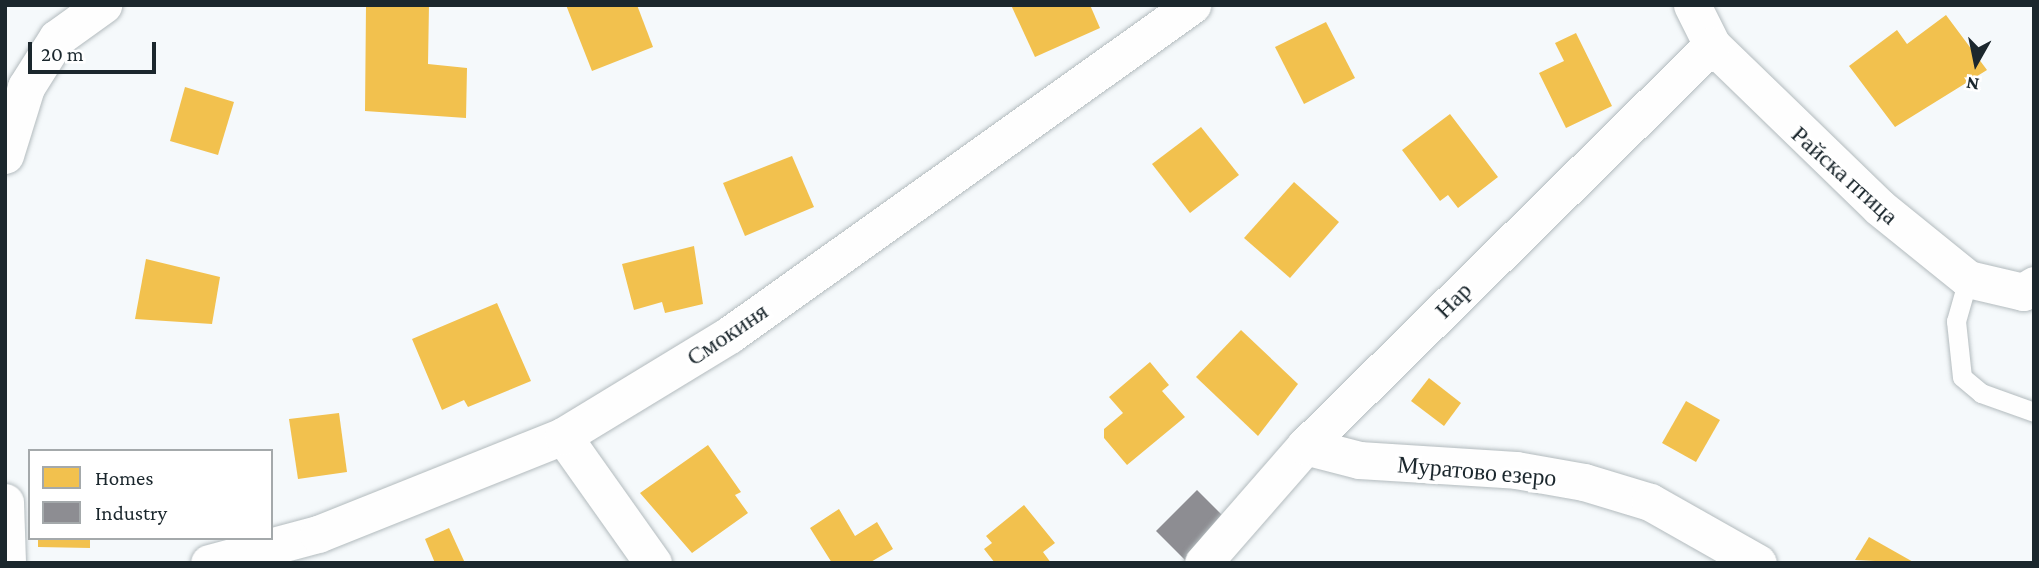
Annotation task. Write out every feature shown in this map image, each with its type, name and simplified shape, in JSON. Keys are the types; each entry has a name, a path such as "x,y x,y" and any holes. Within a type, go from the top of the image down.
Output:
{"street":[{"path":"5,155 26,87 57,38 103,5"},
{"name":"Смокиня","path":"209,563 318,534 563,436 729,335 1192,5"},
{"name":"Райска птица","path":"1692,5 1712,45 1795,130 1968,279 2023,292 2034,285"},
{"name":"Нар","path":"1203,563 1305,446 1712,45"},
{"path":"563,436 653,563"},
{"name":"Муратово езеро","path":"1305,446 1359,460 1516,470 1584,482 1650,502 1758,563"},
{"path":"5,502 6,563"}],"lane":[{"path":"1968,279 1956,321 1962,377 1981,393 2034,412"}],"building: Homes":[{"path":"366,5 429,5 428,64 467,68 466,118 365,111"},
{"path":"566,5 637,5 653,47 592,71"},
{"path":"1011,5 1090,5 1100,28 1035,57"},
{"path":"1946,15 1987,70 1895,127 1849,66 1897,30 1907,44"},
{"path":"1326,22 1355,78 1304,104 1275,47"},
{"path":"1576,33 1612,106 1566,128 1539,73 1564,61 1555,43"},
{"path":"185,87 234,102 218,155 170,141"},
{"path":"1450,114 1498,177 1458,208 1448,195 1440,201 1402,150"},
{"path":"1201,127 1239,175 1190,213 1152,164"},
{"path":"792,156 814,207 745,236 723,183"},
{"path":"1294,182 1339,222 1290,278 1244,238"},
{"path":"694,246 703,304 665,313 662,302 634,310 622,264"},
{"path":"146,259 220,277 212,324 135,319"},
{"path":"497,303 531,381 468,407 464,400 442,410 412,339"},
{"path":"1241,330 1298,384 1258,436 1196,377"},
{"path":"1150,362 1169,385 1162,391 1185,417 1127,465 1104,438 1104,429 1123,413 1109,397"},
{"path":"1429,378 1461,403 1444,426 1411,401"},
{"path":"1686,401 1720,420 1696,462 1662,443"},
{"path":"339,413 347,472 298,479 289,419"},
{"path":"708,445 741,492 735,495 748,513 692,553 640,493"},
{"path":"1024,505 1055,543 1043,552 1051,563 995,563 984,549 992,543 986,536"},
{"path":"839,509 855,536 877,522 893,549 869,563 832,563 810,528"},
{"path":"449,528 465,563 435,563 425,539"},
{"path":"1869,537 1915,563 1855,560"},
{"path":"38,540 90,540 90,548 38,547"}],"building: Industry":[{"path":"1197,490 1226,519 1185,560 1156,531"}]}
